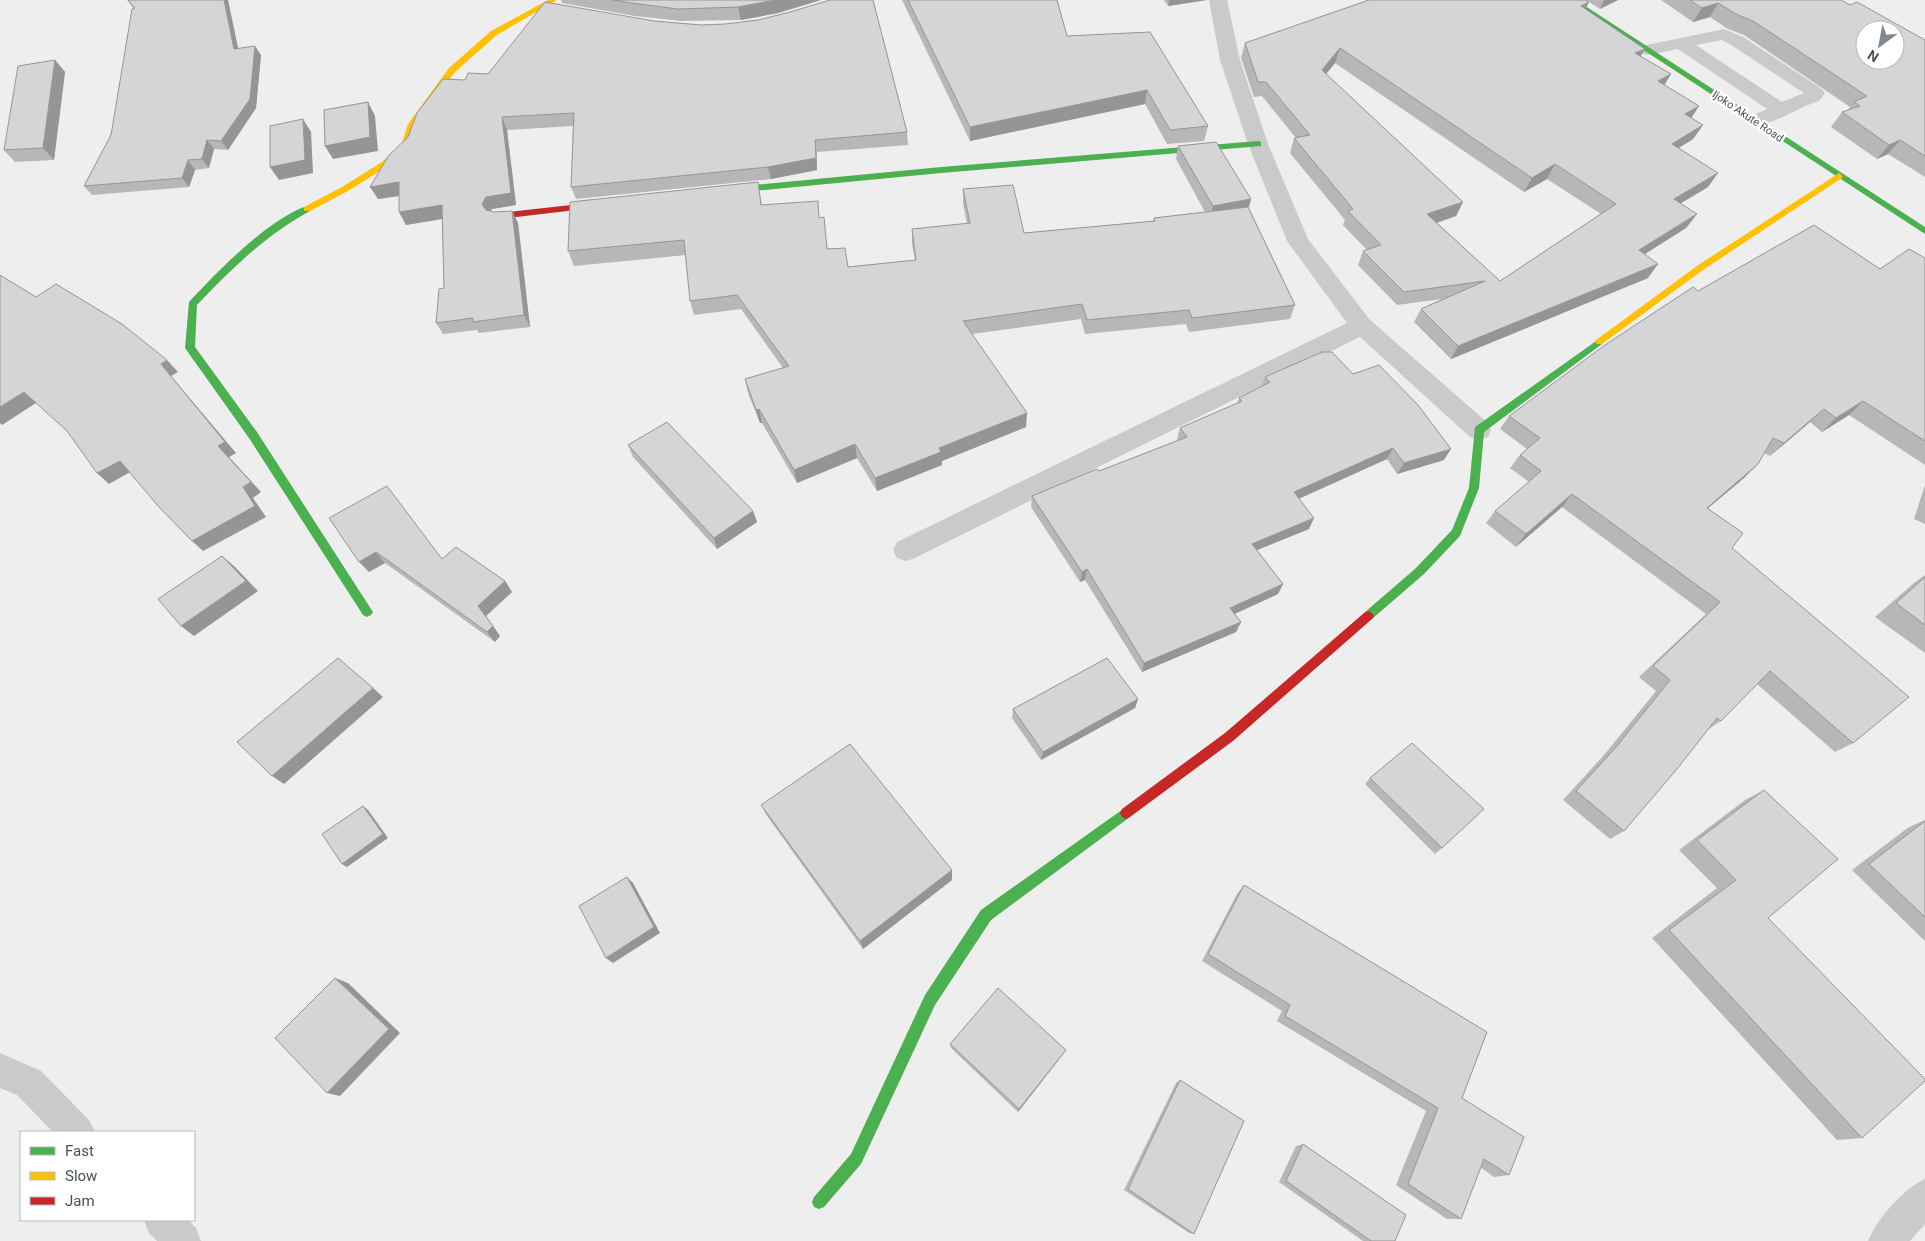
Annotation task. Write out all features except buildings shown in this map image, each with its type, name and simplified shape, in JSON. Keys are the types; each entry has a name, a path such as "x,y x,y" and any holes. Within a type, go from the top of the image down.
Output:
{"street":[{"path":"1218,0 1230,60 1258,144 1298,241 1362,326 1479,430"},
{"name":"Ijoko Akute Road","path":"1571,0 1925,231"},
{"path":"367,612 253,435 190,348 192,304 224,270 291,217 385,164 406,144 412,124 452,70 494,32 547,3 571,12"},
{"path":"708,192 941,170 1258,144"},
{"path":"818,1202 856,1158 930,1000 986,915 1229,737 1420,571 1456,534 1474,488 1479,430 1700,268 1839,176"},
{"path":"500,216 620,202"},
{"path":"906,550 1362,326"},
{"path":"0,1070 29,1083 76,1131"},
{"path":"1886,1241 1925,1196"},
{"path":"163,1221 183,1241"}],"lane":[{"path":"1648,50 1724,34 1816,93 1813,97 1806,98 1782,110 1755,120"},
{"path":"1681,43 1782,110"}],"traffic: fast":[{"path":"1571,0 1925,231"},
{"path":"722,191 941,170 1258,144"},
{"path":"307,209 260,239 218,277 192,304 190,348 253,435 367,612"},
{"path":"1368,616 1420,571 1456,533 1474,488 1479,430 1599,342"},
{"path":"819,1202 856,1159 930,1000 986,915 1126,813"}],"traffic: slow":[{"path":"307,209 345,189 385,164 406,144 412,124 452,70 494,33 553,0"},
{"path":"1599,342 1700,268 1839,176"}],"traffic: jam":[{"path":"500,216 607,204"},
{"path":"1126,813 1229,737 1368,616"}]}
